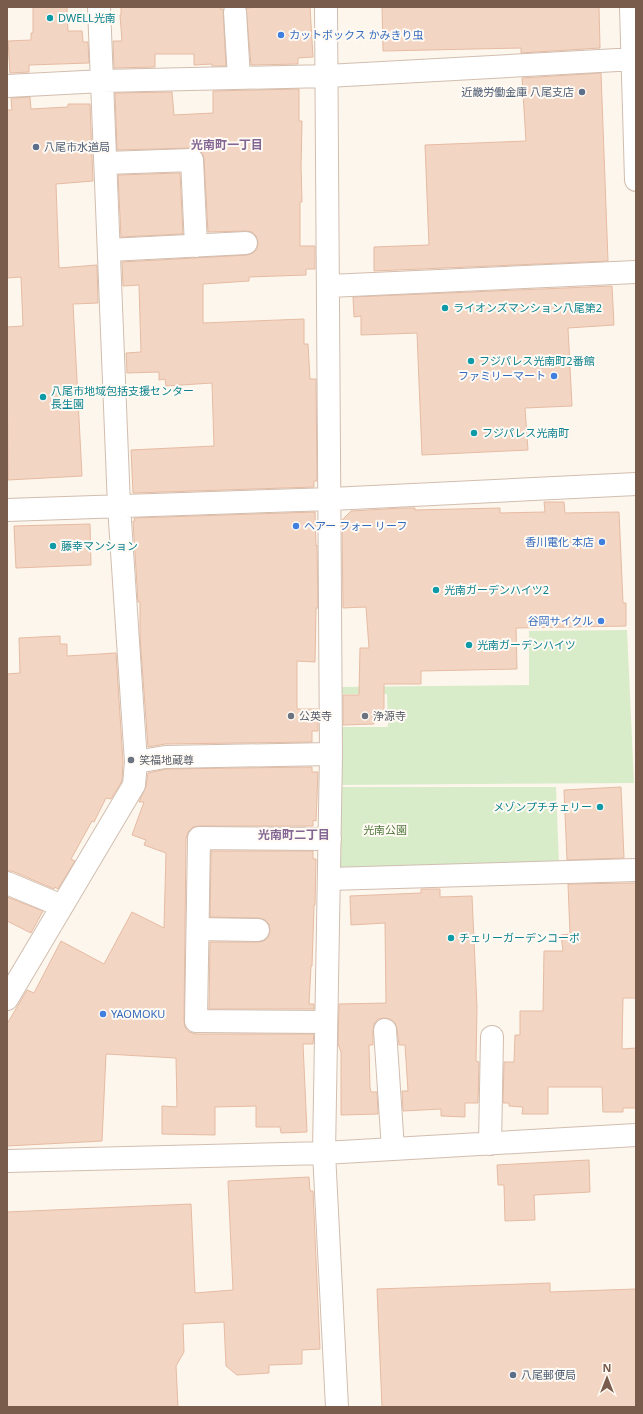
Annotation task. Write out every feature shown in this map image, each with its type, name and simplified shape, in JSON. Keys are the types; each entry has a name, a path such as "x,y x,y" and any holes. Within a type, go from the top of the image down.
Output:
{"street":[{"path":"7,999 134,785 136,762 119,506 99,7"},
{"path":"326,7 331,499 331,754 324,1153 337,1407"},
{"path":"631,7 634,60 636,180"},
{"path":"235,12 239,78"},
{"path":"7,86 103,81 327,76 634,60"},
{"path":"106,163 192,160 196,246"},
{"path":"109,250 246,243"},
{"path":"329,286 636,272"},
{"path":"7,510 331,499 636,484"},
{"path":"136,762 165,757 331,754"},
{"path":"326,1022 196,1021 199,838 330,839"},
{"path":"329,879 636,870"},
{"path":"7,883 62,906"},
{"path":"198,929 258,930"},
{"path":"385,1030 393,1149"},
{"path":"490,1144 492,1038"},
{"path":"7,1162 324,1153 636,1135"}],"green space":[{"path":"627,630 634,783 335,785 336,727 388,727 387,694 340,694 341,687 529,685 529,631"},
{"name":"光南公園","path":"337,787 556,787 559,864 339,869"}],"building":[{"path":"33,7 67,7 68,31 82,31 83,42 88,42 89,63 29,65 29,72 10,73 8,41 31,40 31,33 33,33"},
{"path":"121,7 220,7 220,9 223,9 226,66 212,66 212,64 194,65 194,54 155,54 155,67 114,68 113,41 122,41 120,15"},
{"path":"310,7 313,57 298,58 298,64 251,65 246,8"},
{"path":"382,7 599,7 600,48 521,53 521,48 383,51"},
{"path":"601,73 608,261 374,271 374,247 429,245 425,145 526,141 522,78"},
{"path":"299,89 299,121 302,121 302,202 300,202 300,246 315,246 315,269 306,269 306,275 249,277 249,281 203,284 203,323 304,319 304,344 308,344 310,379 316,379 317,481 314,481 314,487 133,493 131,450 214,446 212,383 166,386 165,379 159,380 159,372 127,373 126,353 141,352 139,285 123,286 122,262 247,255 253,253 257,249 258,243 256,236 252,232 208,232 204,159 203,154 198,149 117,150 115,93 172,92 174,115 213,113 213,91"},
{"path":"30,97 31,109 68,107 68,104 90,104 93,181 56,184 59,268 97,265 98,303 73,304 82,476 8,480 7,327 23,326 21,277 7,278 7,110 12,110 11,98"},
{"path":"180,173 183,234 121,237 118,175"},
{"path":"612,286 614,325 568,328 572,406 525,408 528,450 422,455 417,333 361,335 361,316 354,317 353,297"},
{"path":"544,502 564,502 565,513 619,512 623,603 626,603 626,626 516,628 517,669 421,671 421,684 384,684 384,719 374,720 374,724 343,725 343,695 359,695 360,648 369,648 366,607 343,608 342,520 351,511 402,508 415,508 415,510 500,508 500,513 545,512"},
{"path":"315,512 318,608 316,608 315,662 297,661 297,709 318,709 318,731 312,731 312,742 165,744 148,747 140,637 140,602 138,602 134,518"},
{"name":"藤幸マンション","path":"90,524 91,565 16,568 14,526"},
{"path":"60,636 60,644 67,644 67,656 116,653 123,762 122,781 111,799 106,798 94,822 92,821 71,859 75,861 58,889 55,887 54,889 12,871 7,871 7,674 20,673 19,638"},
{"path":"312,767 312,772 318,772 316,821 313,820 313,826 199,826 193,827 188,832 186,838 185,1027 189,1032 196,1034 314,1034 313,1044 303,1044 307,1132 281,1133 280,1127 256,1127 256,1106 215,1107 215,1135 162,1134 162,1106 177,1107 176,1058 106,1054 102,1141 7,1146 7,1024 27,990 34,993 61,941 104,964 132,912 164,928 166,853 144,845 146,840 132,835 144,802 139,802 146,786 148,773 166,769"},
{"name":"メゾンプチチェリー","path":"621,787 624,858 567,860 564,790"},
{"path":"211,851 313,851 313,859 316,859 315,905 309,1004 314,1004 314,1009 209,1009 210,942 264,941 268,937 270,931 269,924 265,920 259,918 210,917"},
{"path":"636,883 636,998 623,998 622,1049 636,1048 636,1108 623,1108 623,1112 603,1112 602,1087 548,1087 548,1114 522,1114 523,1107 509,1106 509,1103 503,1103 504,1062 514,1062 515,1035 520,1035 520,1011 543,1011 544,951 563,951 561,935 570,934 568,884"},
{"path":"421,889 440,889 440,897 472,896 477,1008 476,1061 479,1062 478,1103 465,1103 465,1117 441,1116 441,1109 403,1111 402,1091 408,1091 405,1045 399,1045 395,1023 390,1019 384,1018 378,1019 374,1024 373,1045 369,1045 370,1088 371,1092 377,1092 378,1114 341,1115 341,1052 338,1044 339,1004 386,1003 385,923 351,925 350,896 421,893"},
{"path":"7,897 43,911 31,933 7,921"},
{"path":"589,1160 590,1192 534,1195 535,1220 505,1221 504,1185 498,1185 497,1165"},
{"path":"309,1177 310,1191 313,1191 320,1349 302,1350 302,1364 269,1365 269,1373 237,1375 226,1366 224,1322 183,1324 184,1352 176,1366 178,1407 7,1407 7,1212 191,1204 195,1293 233,1290 228,1181"},
{"path":"550,1283 550,1292 636,1289 636,1407 382,1407 377,1289"}],"place":[{"name":"DWELL光南","path":"50,18"},
{"name":"カットボックス かみきり虫","path":"281,35"},
{"name":"近畿労働金庫 八尾支店","path":"582,92"},
{"name":"八尾市水道局","path":"36,147"},
{"name":"ライオンズマンション八尾第2","path":"445,308"},
{"name":"フジパレス光南町2番館","path":"471,361"},
{"name":"ファミリーマート","path":"554,376"},
{"name":"八尾市地域包括支援センター 長生園","path":"43,397"},
{"name":"フジパレス光南町","path":"474,433"},
{"name":"ヘアー フォー リーフ","path":"296,526"},
{"name":"香川電化 本店","path":"602,542"},
{"name":"藤幸マンション","path":"53,546"},
{"name":"光南ガーデンハイツ2","path":"436,590"},
{"name":"谷岡サイクル","path":"601,621"},
{"name":"光南ガーデンハイツ","path":"469,645"},
{"name":"公英寺","path":"291,716"},
{"name":"浄源寺","path":"365,716"},
{"name":"笑福地蔵尊","path":"131,760"},
{"name":"メゾンプチチェリー","path":"600,807"},
{"name":"チェリーガーデンコーポ","path":"451,938"},
{"name":"YAOMOKU","path":"103,1014"},
{"name":"八尾郵便局","path":"513,1375"}],"district":[{"name":"光南町一丁目","path":"227,145"},
{"name":"光南町二丁目","path":"294,835"}]}
